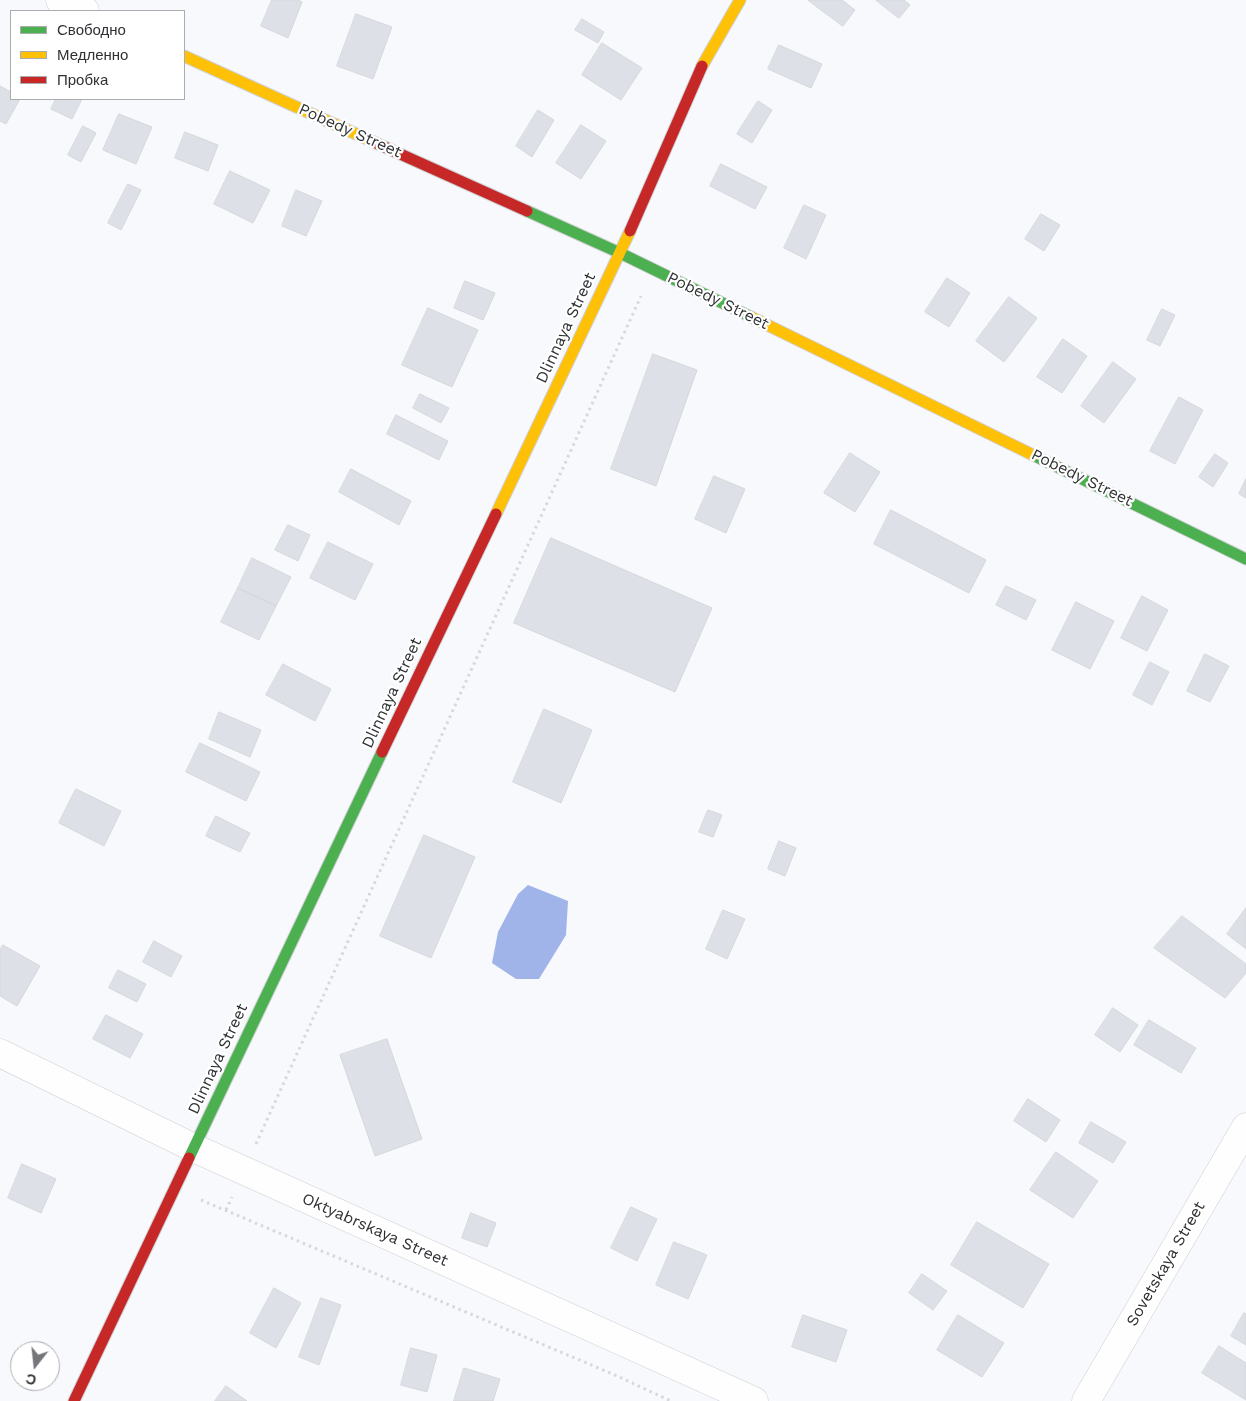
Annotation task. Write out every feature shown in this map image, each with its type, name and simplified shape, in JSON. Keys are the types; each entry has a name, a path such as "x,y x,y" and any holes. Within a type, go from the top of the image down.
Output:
{"street":[{"path":"60,0 83,10"},
{"name":"Dlinnaya Street","path":"74,1401 620,253 701,68 740,0"},
{"name":"Pobedy Street","path":"185,56 620,253 1246,559"},
{"name":"Oktyabrskaya Street","path":"0,1054 194,1148 754,1401"},
{"name":"Sovetskaya Street","path":"1086,1401 1246,1127"}],"path":[{"path":"226,1210 653,269"},
{"path":"175,1189 597,1367 671,1401"}],"water":[{"path":"528,885 568,901 566,935 539,979 516,979 492,963 498,932 518,894"}],"building":[{"path":"272,0 298,0 302,2 288,38 261,26"},
{"path":"808,0 842,0 855,10 843,26"},
{"path":"876,0 904,0 910,5 899,18"},
{"path":"356,14 392,27 373,79 337,66"},
{"path":"582,19 604,32 598,43 575,30"},
{"path":"602,43 642,68 621,100 582,75"},
{"path":"779,45 822,64 811,88 768,69"},
{"path":"0,86 10,91 10,100 19,100 6,124 0,121"},
{"path":"56,100 82,100 72,119 51,109"},
{"path":"758,101 772,110 752,143 737,134"},
{"path":"538,110 554,120 532,157 516,146"},
{"path":"119,114 152,127 136,164 103,150"},
{"path":"581,125 606,141 581,179 556,163"},
{"path":"83,126 96,133 81,162 68,155"},
{"path":"185,132 218,145 208,171 175,158"},
{"path":"721,164 767,187 755,209 710,186"},
{"path":"230,171 270,190 253,223 214,204"},
{"path":"128,184 141,190 121,230 108,223"},
{"path":"296,190 322,201 306,236 282,226"},
{"path":"804,205 826,215 806,259 784,248"},
{"path":"1041,214 1060,225 1044,251 1025,239"},
{"path":"947,278 970,293 949,327 925,312"},
{"path":"465,281 495,293 483,320 454,308"},
{"path":"1009,297 1037,318 1004,362 976,341"},
{"path":"428,308 478,330 452,387 402,365"},
{"path":"1162,309 1175,315 1160,346 1147,340"},
{"path":"1063,339 1087,356 1062,393 1037,377"},
{"path":"653,354 697,370 656,486 611,469"},
{"path":"1113,362 1136,379 1104,423 1081,406"},
{"path":"420,394 449,408 441,423 413,408"},
{"path":"1179,397 1203,410 1175,464 1150,451"},
{"path":"396,415 448,441 439,460 387,434"},
{"path":"850,453 880,472 855,512 824,493"},
{"path":"1215,454 1228,463 1213,487 1199,477"},
{"path":"351,469 411,501 399,525 339,492"},
{"path":"714,476 745,489 726,533 695,519"},
{"path":"1246,479 1246,498 1239,494"},
{"path":"891,510 986,560 969,593 874,544"},
{"path":"288,525 310,535 298,561 275,550"},
{"path":"551,538 712,608 675,692 514,623"},
{"path":"328,542 373,564 355,600 310,578"},
{"path":"252,558 291,577 276,606 238,588"},
{"path":"1006,586 1036,600 1026,620 996,605"},
{"path":"238,588 276,606 259,640 221,622"},
{"path":"1142,596 1168,610 1147,651 1121,638"},
{"path":"1076,602 1114,621 1090,669 1052,650"},
{"path":"1205,654 1229,666 1210,702 1187,691"},
{"path":"1150,662 1169,672 1152,705 1133,695"},
{"path":"283,664 331,689 315,721 266,695"},
{"path":"544,709 592,730 561,803 513,782"},
{"path":"219,712 261,730 250,757 209,739"},
{"path":"200,743 260,772 246,801 186,772"},
{"path":"76,789 121,811 104,846 59,823"},
{"path":"708,810 722,815 713,837 699,832"},
{"path":"216,816 250,833 240,852 206,836"},
{"path":"424,835 475,857 431,958 380,936"},
{"path":"779,841 796,848 785,876 768,869"},
{"path":"1246,908 1246,949 1227,934"},
{"path":"723,910 745,919 727,959 706,949"},
{"path":"1182,916 1246,964 1246,973 1225,998 1154,948"},
{"path":"154,941 182,956 171,977 143,962"},
{"path":"3,945 40,966 17,1006 0,996 0,950"},
{"path":"118,970 146,984 137,1002 109,988"},
{"path":"1113,1008 1138,1025 1120,1052 1095,1035"},
{"path":"106,1015 143,1034 130,1058 93,1039"},
{"path":"1149,1020 1196,1048 1181,1073 1134,1045"},
{"path":"387,1039 422,1139 375,1156 340,1055"},
{"path":"1028,1099 1060,1120 1046,1142 1014,1121"},
{"path":"1091,1122 1126,1142 1113,1163 1079,1143"},
{"path":"1056,1152 1098,1181 1073,1218 1030,1190"},
{"path":"22,1164 56,1179 41,1213 8,1198"},
{"path":"631,1207 657,1219 637,1261 611,1248"},
{"path":"471,1213 496,1223 487,1247 462,1238"},
{"path":"977,1222 1049,1264 1023,1308 951,1265"},
{"path":"674,1242 707,1255 688,1299 656,1285"},
{"path":"922,1274 947,1291 933,1310 909,1293"},
{"path":"274,1288 301,1303 276,1348 250,1333"},
{"path":"321,1298 341,1305 319,1365 299,1357"},
{"path":"1244,1313 1246,1314 1246,1345 1231,1336"},
{"path":"803,1315 847,1330 836,1362 792,1347"},
{"path":"958,1315 1004,1343 982,1377 937,1350"},
{"path":"1219,1346 1246,1363 1246,1400 1202,1373"},
{"path":"411,1348 437,1355 427,1392 401,1385"},
{"path":"464,1368 500,1379 493,1401 454,1401"},
{"path":"226,1386 247,1401 215,1401"}],"traffic: fast":[{"path":"527,211 620,253 751,317"},
{"path":"1033,455 1246,559"},
{"path":"189,1158 382,752"}],"traffic: slow":[{"path":"702,66 740,0"},
{"path":"185,56 378,144"},
{"path":"496,514 630,231"},
{"path":"751,317 1033,455"}],"traffic: jam":[{"path":"630,231 702,66"},
{"path":"378,144 527,211"},
{"path":"382,752 496,514"},
{"path":"74,1401 189,1158"}]}
